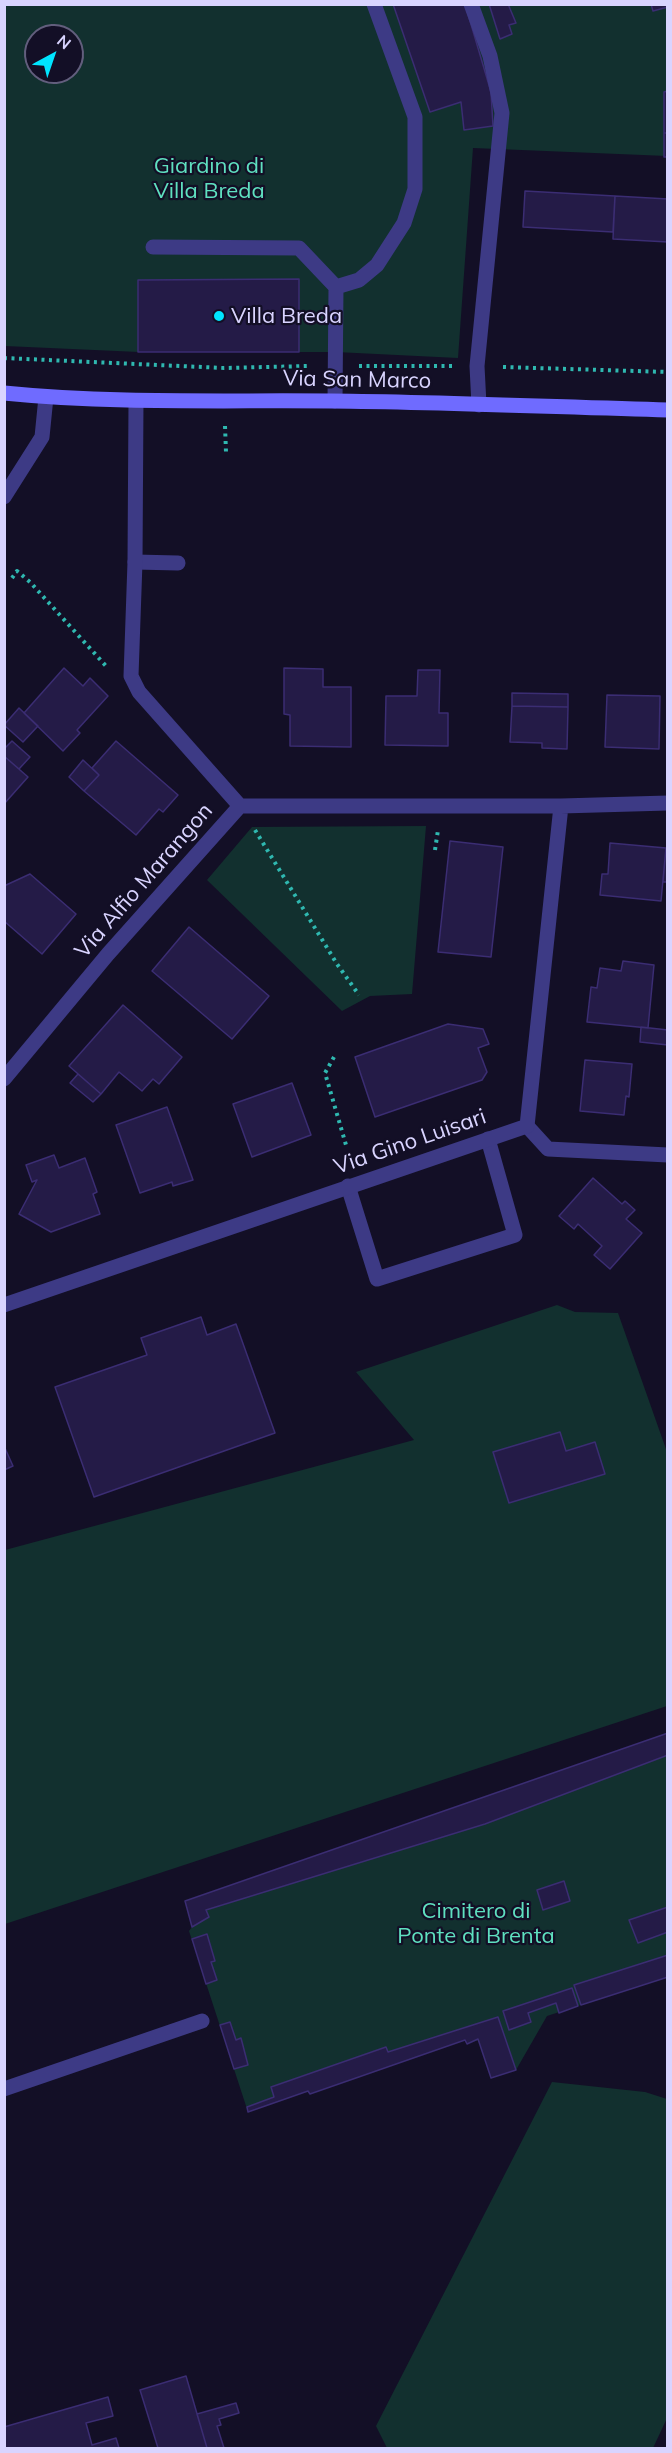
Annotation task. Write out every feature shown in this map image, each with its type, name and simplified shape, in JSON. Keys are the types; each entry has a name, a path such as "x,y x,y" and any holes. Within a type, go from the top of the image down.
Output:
{"main road":[{"name":"Via San Marco","path":"4,393 136,401 334,401 668,410"}],"street":[{"path":"336,287 359,280 377,265 404,223 415,189 415,117 374,4"},
{"path":"471,4 490,56 502,113 477,366 479,405"},
{"path":"153,247 299,248 336,287 334,401"},
{"path":"4,497 42,436 46,397"},
{"path":"131,676 135,562 136,401"},
{"path":"135,562 178,563"},
{"name":"Via Alfio Marangon","path":"4,1079 108,954 240,806 139,692 131,676"},
{"path":"240,806 561,806 668,803"},
{"path":"561,806 527,1126 548,1149 668,1155"},
{"name":"Via Gino Luisari","path":"4,1305 527,1126"},
{"path":"348,1186 377,1279 515,1235 488,1139"},
{"path":"4,2089 202,2020"}],"path":[{"path":"4,358 224,368 455,366"},
{"path":"494,366 668,372"},
{"path":"12,578 17,571 30,582 116,677 131,676"},
{"path":"251,824 336,964 359,995"},
{"path":"334,1057 325,1073 346,1145"}],"green space":[{"name":"Giardino di Villa Breda","path":"5,5 667,5 667,156 473,148 458,358 336,352 139,352 5,346"},
{"path":"426,826 412,994 370,996 342,1011 207,880 252,827"},
{"path":"557,1305 575,1312 618,1313 667,1452 667,1706 5,1924 5,1550 414,1440 356,1372"},
{"name":"Cimitero di Ponte di Brenta","path":"667,1733 667,1977 547,2016 516,2070 491,2078 478,2040 467,2044 465,2040 310,2094 308,2091 248,2112 189,1931 192,1927 185,1901"},
{"path":"552,2082 645,2092 667,2099 668,2416 653,2448 387,2448 376,2426"}],"building":[{"path":"393,4 465,4 491,92 493,126 464,130 461,102 430,112"},
{"path":"489,4 508,4 516,23 509,25 512,34 500,39"},
{"path":"651,4 668,4 668,7 653,11"},
{"path":"668,91 668,133 664,133 664,92"},
{"path":"664,133 668,133 668,157 664,157"},
{"path":"525,191 615,196 613,232 523,227"},
{"path":"615,196 668,199 668,242 613,239"},
{"name":"Villa Breda","path":"299,279 299,352 138,352 138,280"},
{"path":"64,668 83,686 90,678 108,696 77,730 80,733 63,751 24,713"},
{"path":"284,668 323,669 323,687 351,687 351,747 290,746 290,715 284,714"},
{"path":"418,670 440,670 439,713 448,713 448,746 385,745 386,696 417,696"},
{"path":"512,693 568,694 568,707 512,706"},
{"path":"607,695 660,696 659,749 605,747"},
{"path":"512,706 568,707 567,749 542,748 542,743 510,742"},
{"path":"19,708 38,726 23,742 4,725"},
{"path":"12,741 30,757 19,769 4,756 4,749"},
{"path":"116,741 178,795 163,812 159,809 136,835 84,791 99,775 92,768"},
{"path":"4,756 28,777 4,804"},
{"path":"83,760 99,775 84,791 69,777"},
{"path":"450,841 503,847 491,957 438,952"},
{"path":"610,843 666,848 661,901 600,895 602,874 608,874"},
{"path":"666,848 668,848 668,882 663,882"},
{"path":"30,874 76,914 42,954 4,921 4,886"},
{"path":"189,927 269,996 232,1039 152,971"},
{"path":"623,961 654,965 648,1028 587,1022 591,987 597,988 600,968 621,971"},
{"path":"123,1005 182,1057 159,1084 153,1079 142,1091 119,1072 101,1094 69,1066"},
{"path":"448,1024 483,1029 489,1044 478,1048 487,1072 482,1080 375,1117 355,1057"},
{"path":"641,1027 668,1030 668,1045 640,1042"},
{"path":"585,1060 632,1064 629,1097 626,1096 624,1115 580,1111"},
{"path":"78,1074 101,1094 93,1102 70,1083"},
{"path":"292,1083 311,1135 252,1157 233,1104"},
{"path":"167,1107 193,1180 173,1186 172,1182 140,1193 116,1125"},
{"path":"54,1155 59,1168 85,1158 97,1192 93,1194 100,1214 51,1232 19,1214 37,1180 32,1182 26,1165"},
{"path":"593,1178 622,1204 625,1201 635,1210 626,1219 642,1233 610,1269 594,1255 602,1246 578,1224 574,1229 559,1216"},
{"path":"201,1317 207,1335 236,1324 275,1433 94,1497 55,1387 147,1355 141,1338"},
{"path":"560,1432 566,1451 595,1442 605,1474 509,1503 493,1452"},
{"path":"4,1446 13,1466 4,1470"},
{"path":"668,1733 668,1755 485,1824 206,1910 209,1917 192,1927 185,1901"},
{"path":"564,1881 570,1901 543,1910 537,1890"},
{"path":"668,1907 668,1932 638,1943 629,1920"},
{"path":"207,1934 215,1961 211,1962 217,1980 206,1984 192,1939"},
{"path":"668,1955 668,1977 581,2005 574,1985"},
{"path":"572,1988 578,2006 559,2013 556,2003 528,2013 531,2022 509,2030 503,2011"},
{"path":"498,2017 516,2070 491,2078 478,2039 467,2044 465,2040 310,2094 308,2091 248,2112 247,2107 274,2097 271,2087 386,2047 388,2052"},
{"path":"230,2022 236,2040 241,2038 248,2065 234,2069 220,2025"},
{"path":"186,2376 207,2448 158,2448 140,2390"},
{"path":"108,2397 113,2416 86,2423 92,2445 116,2438 119,2448 4,2448 4,2427"},
{"path":"236,2403 239,2413 219,2419 221,2425 217,2426 224,2448 207,2448 197,2414"}],"place":[{"name":"Villa Breda","path":"219,316"}]}
